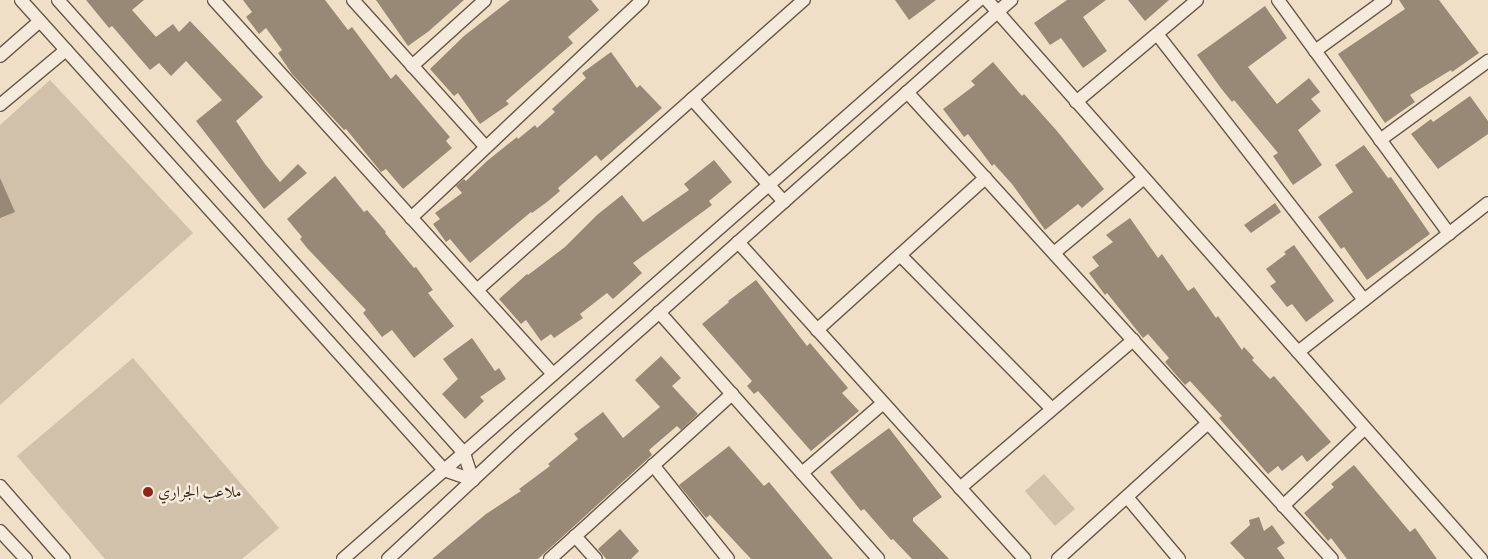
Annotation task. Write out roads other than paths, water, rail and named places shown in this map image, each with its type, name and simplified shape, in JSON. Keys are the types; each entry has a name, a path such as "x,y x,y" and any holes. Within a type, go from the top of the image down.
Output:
{"street":[{"path":"21,0 444,470 473,480"},
{"path":"58,0 464,453 473,480"},
{"path":"353,0 486,147"},
{"path":"412,66 485,0"},
{"path":"411,218 642,0"},
{"path":"477,290 804,0"},
{"path":"343,559 979,0"},
{"path":"987,0 1481,559"},
{"path":"388,559 659,312 1011,0"},
{"path":"1076,102 1197,0"},
{"path":"1278,0 1449,234"},
{"path":"1316,51 1384,0"},
{"path":"216,1 553,374"},
{"path":"0,56 40,21"},
{"path":"1157,34 1364,300"},
{"path":"0,105 66,50"},
{"path":"1380,140 1488,61"},
{"path":"907,92 1332,559"},
{"path":"692,99 784,202"},
{"path":"817,330 985,178"},
{"path":"1054,253 1144,178"},
{"path":"1298,352 1488,203"},
{"path":"738,242 1024,559"},
{"path":"900,255 1052,409"},
{"path":"659,312 878,559"},
{"path":"960,488 1133,340"},
{"path":"550,559 732,394"},
{"path":"802,473 883,403"},
{"path":"1058,559 1208,423"},
{"path":"1283,506 1365,428"},
{"path":"653,465 728,559"},
{"path":"0,486 64,559"},
{"path":"1127,497 1179,559"},
{"path":"0,531 26,559"},
{"path":"575,536 596,559"}],"place":[{"name":"ملاعب الجراري","path":"148,492"}]}
